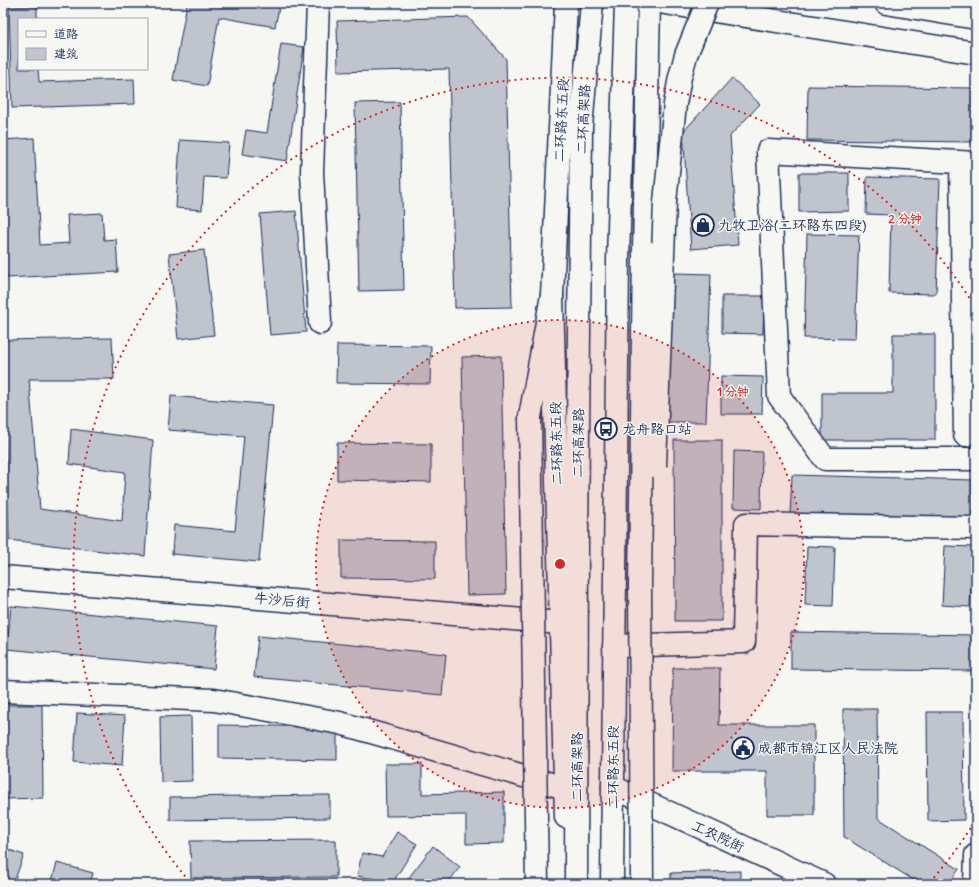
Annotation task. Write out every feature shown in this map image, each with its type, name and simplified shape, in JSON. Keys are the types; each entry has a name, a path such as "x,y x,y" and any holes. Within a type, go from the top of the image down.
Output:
{"main road":[{"path":"318,3 312,172 320,324"},
{"name":"二环路东五段","path":"566,3 552,295 560,623 569,884"},
{"name":"二环高架路","path":"576,884 577,531 581,127 592,3"},
{"name":"二环路东五段","path":"612,884 618,260 626,3"},
{"path":"642,884 640,586 649,3"},
{"path":"665,3 976,53"},
{"path":"640,586 656,455 666,202 675,104 686,55 696,27 707,3"},
{"path":"886,3 976,18"},
{"path":"972,439 969,163 768,151 779,396 824,459 976,459"},
{"path":"537,884 530,418 552,295"},
{"path":"614,646 744,642 746,524 976,528"},
{"name":"牛沙后街","path":"3,577 560,623"},
{"path":"3,691 214,700 340,723 565,788"},
{"name":"工农院街","path":"613,787 824,884"},
{"path":"975,884 976,855"}],"building":[{"path":"187,3 280,3 275,27 219,17 207,86 173,80"},
{"path":"37,6 37,18 18,18 18,70 38,70 39,82 134,79 135,104 12,108 9,7"},
{"path":"468,17 506,59 512,307 455,308 449,69 338,72 337,21"},
{"path":"281,44 304,47 287,161 242,154 246,130 267,133"},
{"path":"732,78 760,104 730,136 738,245 691,249 683,132"},
{"path":"808,86 976,88 976,142 807,140"},
{"path":"400,102 404,290 359,291 355,103"},
{"path":"34,138 40,245 69,243 67,215 102,213 104,240 116,239 118,272 6,278 3,219 3,140"},
{"path":"180,140 229,143 226,178 204,177 202,210 176,208"},
{"path":"799,173 849,173 849,211 799,212"},
{"path":"867,177 940,179 936,294 889,293 891,215 866,214"},
{"path":"296,211 306,332 270,335 260,214"},
{"path":"807,234 859,235 855,339 804,338"},
{"path":"204,250 214,335 178,339 169,254"},
{"path":"673,273 711,274 706,422 668,422"},
{"path":"722,296 764,296 763,334 722,333"},
{"path":"893,334 935,334 935,440 822,440 822,393 893,393"},
{"path":"112,338 114,379 29,379 40,509 122,521 125,472 69,464 71,429 153,440 145,556 9,540 3,340"},
{"path":"337,345 431,346 430,384 336,383"},
{"path":"976,354 976,370 968,363"},
{"path":"501,356 506,594 467,595 462,357"},
{"path":"721,376 763,377 762,414 721,414"},
{"path":"171,396 273,405 259,562 172,554 174,525 235,531 244,436 168,430"},
{"path":"674,440 722,440 722,621 675,621"},
{"path":"337,443 431,444 431,482 337,480"},
{"path":"734,451 762,452 761,509 733,508"},
{"path":"792,475 973,480 972,521 790,516"},
{"path":"341,540 435,541 435,579 341,578"},
{"path":"807,546 835,547 833,606 805,605"},
{"path":"945,546 973,547 970,607 942,605"},
{"path":"11,606 218,626 214,669 7,649"},
{"path":"791,632 976,635 976,671 791,669"},
{"path":"258,636 446,654 442,695 254,677"},
{"name":"成都市锦江区人民法院","path":"673,668 720,668 719,725 814,725 814,815 767,815 767,771 672,771"},
{"path":"3,705 42,705 43,798 3,799"},
{"path":"843,709 877,709 878,818 959,869 949,884 920,884 844,837"},
{"path":"927,712 963,712 964,820 928,821"},
{"path":"77,713 125,716 122,766 74,762"},
{"path":"191,716 192,781 161,782 160,717"},
{"path":"219,725 337,727 337,760 219,758"},
{"path":"385,764 422,764 422,794 504,792 504,843 466,844 466,815 386,816"},
{"path":"330,795 330,818 170,820 170,797"},
{"path":"397,832 417,844 393,882 357,876 362,853 382,857"},
{"path":"336,840 336,877 191,878 190,841"},
{"path":"433,846 460,867 447,884 404,884"},
{"path":"3,848 24,855 13,884 3,884"},
{"path":"57,863 93,873 90,884 51,884"},
{"path":"740,871 740,884 671,884 671,873"}],"place":[{"name":"九牧卫浴(二环路东四段)","path":"703,225"},
{"name":"龙舟路口站","path":"606,429"},
{"name":"成都市锦江区人民法院","path":"743,748"}]}
